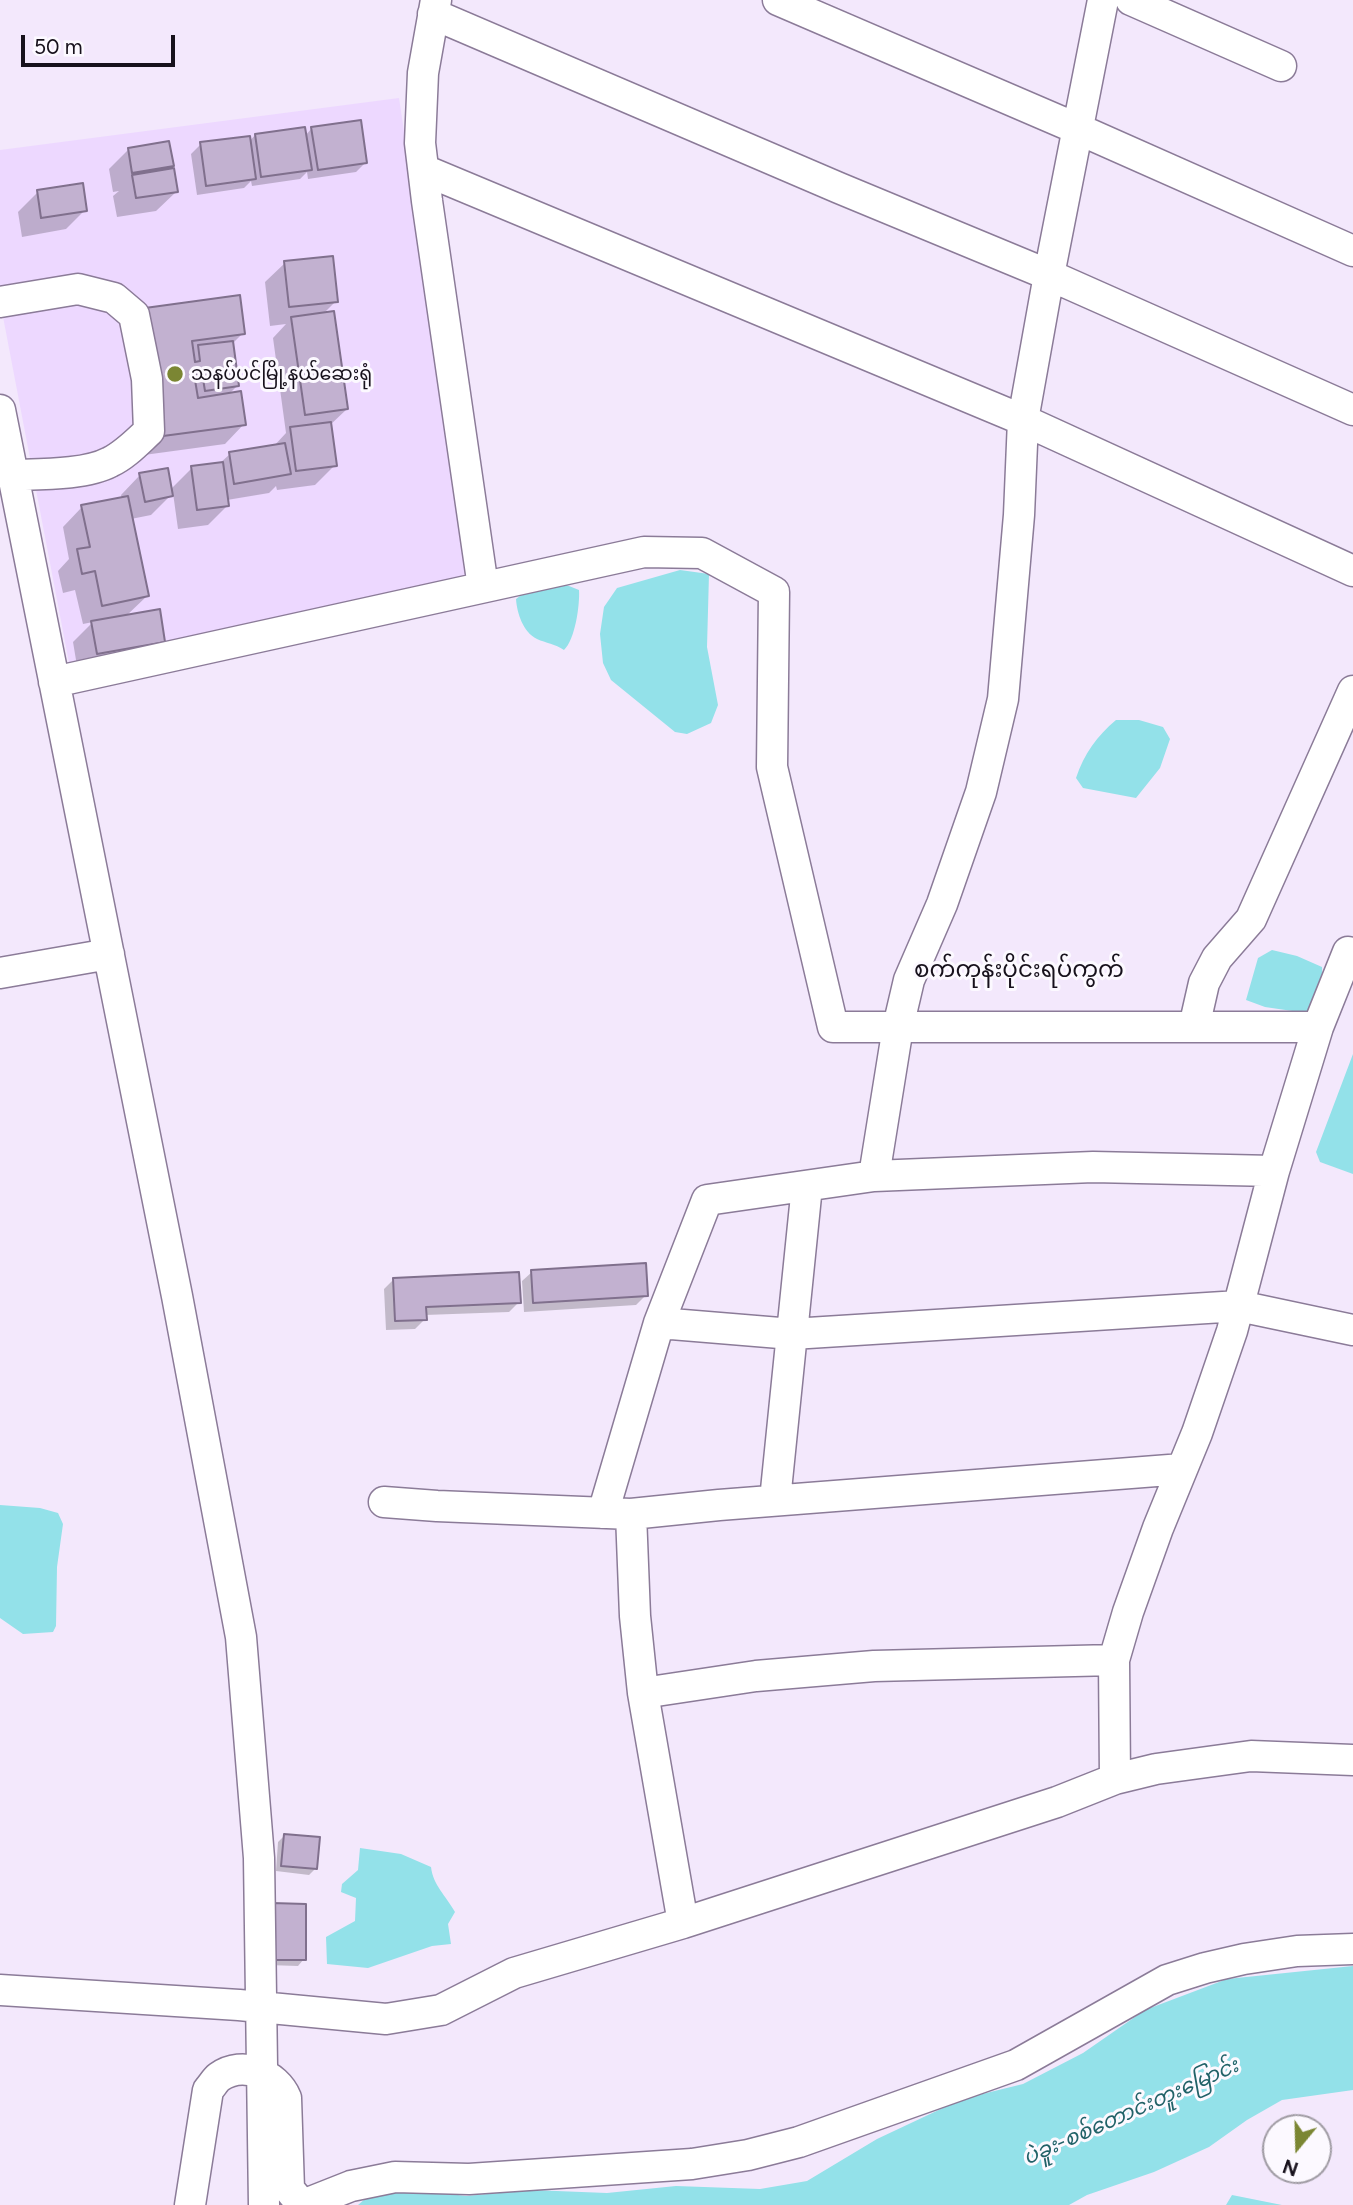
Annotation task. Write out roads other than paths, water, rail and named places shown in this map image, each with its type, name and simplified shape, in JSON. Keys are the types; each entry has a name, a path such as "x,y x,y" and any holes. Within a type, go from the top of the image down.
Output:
{"street":[{"path":"778,0 1079,129 1353,251"},
{"path":"874,1176 898,1027 909,980 942,904 981,792 1003,699 1019,515 1023,420 1103,0"},
{"path":"1132,0 1281,66"},
{"path":"483,587 421,143 423,73 435,7 839,188 1049,275 1353,410"},
{"path":"424,170 1023,420 1353,571"},
{"path":"0,302 78,289 114,298 134,315 147,379 149,431 129,449 109,463 86,469 12,475"},
{"path":"0,410 110,954 241,1637 259,1858 264,2205"},
{"path":"54,682 644,552 702,553 774,592 772,767 833,1027 1318,1027"},
{"path":"1194,1027 1204,983 1217,958 1251,919 1353,691"},
{"path":"1115,1779 1114,1660 1145,1564 1197,1433 1238,1306 1274,1171 1318,1027 1348,952"},
{"path":"0,973 110,954"},
{"path":"683,1923 643,1693 635,1616 617,1514 659,1324 707,1200 874,1176 1093,1167 1274,1171"},
{"path":"775,1500 807,1186"},
{"path":"659,1324 792,1334 1238,1306 1353,1329"},
{"path":"384,1502 617,1514 1182,1469"},
{"path":"643,1693 756,1676 874,1666 1114,1660"},
{"path":"0,1990 158,1999 386,2020 442,2010 514,1973 683,1923 1057,1802 1115,1779 1156,1769 1251,1756 1353,1760"},
{"path":"190,2205 208,2090 219,2077 235,2070 262,2072 282,2088 286,2098 289,2189 299,2201 308,2203 351,2186 395,2177 469,2179 692,2164 748,2155 799,2142 1016,2065 1167,1980 1244,1959 1297,1951 1353,1949"}],"water":[{"path":"680,570 709,574 707,647 718,705 711,723 687,734 675,732 611,680 603,663 600,634 604,607 617,588"},
{"path":"564,584 579,590 579,596 574,631 564,650 537,639 528,632 519,616 516,599 528,590"},
{"path":"1116,720 1139,720 1163,727 1170,739 1160,768 1136,798 1083,788 1076,778 1092,746"},
{"path":"1272,950 1297,956 1322,967 1323,987 1318,1006 1306,1013 1265,1007 1246,1000 1258,958"},
{"path":"1353,1054 1353,1174 1320,1162 1316,1152"},
{"path":"0,1505 40,1508 58,1513 63,1524 57,1567 56,1626 53,1632 23,1634 0,1618"},
{"path":"360,1848 401,1854 431,1867 437,1885 455,1912 448,1924 451,1944 432,1946 368,1968 327,1964 326,1937 355,1921 356,1898 341,1892 342,1884 358,1870"},
{"name":"ပဲခူး-စစ်တောင်းတူးမြောင်း","path":"1353,1966 1353,2090 1282,2100 1247,2120 1209,2147 1154,2172 1087,2195 1069,2205 358,2205 372,2193 409,2189 466,2196 531,2190 607,2193 676,2186 760,2189 807,2181 877,2139 962,2099 1023,2084 1083,2053 1145,2010 1227,1979"},
{"path":"1232,2195 1282,2205 1226,2205"}],"place":[{"name":"သနပ်ပင်မြို့နယ်ဆေးရုံ","path":"175,374"}],"district":[{"name":"စက်ကုန်းပိုင်းရပ်ကွက်","path":"1019,970"}]}
